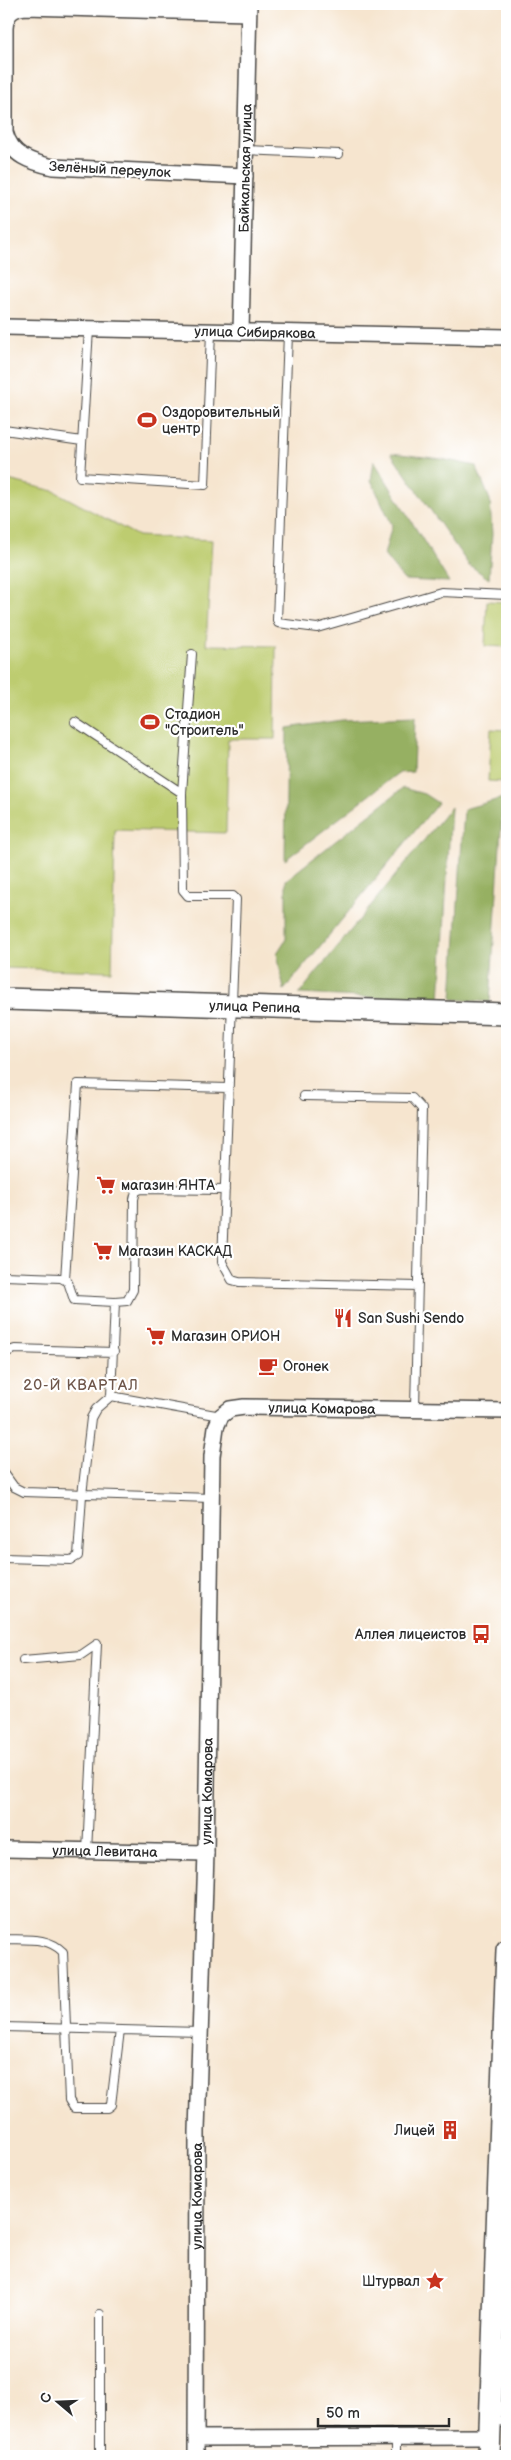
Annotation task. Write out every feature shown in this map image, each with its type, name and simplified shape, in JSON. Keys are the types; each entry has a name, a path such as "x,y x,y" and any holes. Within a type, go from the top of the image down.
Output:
{"street":[{"path":"5,28 6,19 11,12 26,7 249,8"},
{"name":"Байкальская улица","path":"241,332 249,8"},
{"name":"Зелёный переулок","path":"5,28 5,132 7,142 17,154 32,162 53,168 245,176"},
{"name":"улица Сибирякова","path":"4,327 288,334 507,336"},
{"name":"улица Репина","path":"4,999 507,1014"},
{"name":"улица Комарова","path":"196,2456 197,2131 206,1853 210,1498 214,1437 221,1416 230,1409 244,1407 415,1408 507,1411"},
{"name":"улица Левитана","path":"4,1849 206,1853"},
{"path":"196,2438 494,2434 507,1950"}],"lane":[{"path":"246,150 339,154"},
{"path":"89,329 80,477 205,485 211,332"},
{"path":"288,334 276,620 278,623 317,628 394,604 442,592 507,594"},
{"path":"4,430 82,441"},
{"path":"192,654 182,793 184,893 188,896 233,896 236,899 230,1006 222,1262 232,1280 418,1286"},
{"path":"75,722 182,793"},
{"path":"225,1190 142,1189 136,1191 134,1199 133,1290 127,1301 74,1300 68,1282 65,1279 78,1084 228,1088"},
{"path":"304,1096 412,1098 422,1108 415,1408"},
{"path":"4,1276 65,1279"},
{"path":"4,1558 71,1560 77,1558 91,1418 96,1409 111,1396 115,1302"},
{"path":"4,1352 15,1348 114,1352"},
{"path":"111,1396 221,1416"},
{"path":"4,1473 14,1487 24,1492 210,1498"},
{"path":"23,1660 81,1655 97,1644 87,1852"},
{"path":"4,1939 47,1941 56,1945 63,1952 69,2100 72,2107 76,2109 107,2108 111,2105 120,2030"},
{"path":"4,2027 65,2027 200,2032"},
{"path":"100,2314 100,2456"},
{"path":"396,2436 396,2456"}],"green space":[{"path":"391,453 442,459 476,466 490,500 492,534 489,579 468,564"},
{"path":"374,461 449,582 404,580 384,555 392,525 371,480"},
{"name":"Стадион \"Строитель\"","path":"4,479 54,491 138,536 212,540 206,645 276,646 275,739 228,739 226,833 115,830 112,971 4,968"},
{"path":"487,601 507,602 506,647 485,646"},
{"path":"415,717 413,772 398,773 285,860 287,728 342,720"},
{"path":"491,729 506,730 503,782 488,781"},
{"path":"403,788 424,794 438,803 284,990 277,953 286,939 286,880"},
{"path":"503,798 490,1002 452,999 464,809"},
{"path":"451,807 440,1001 299,994"}],"place":[{"name":"Оздоровительный центр","path":"147,420"},
{"name":"Стадион \"Строитель\"","path":"150,722"},
{"name":"магазин ЯНТА","path":"106,1185"},
{"name":"Магазин КАСКАД","path":"103,1251"},
{"name":"San Sushi Sendo","path":"343,1318"},
{"name":"Магазин ОРИОН","path":"156,1336"},
{"name":"Огонек","path":"268,1366"},
{"name":"Аллея лицеистов","path":"481,1634"},
{"name":"Лицей","path":"450,2130"},
{"name":"Штурвал","path":"435,2281"}],"district":[{"name":"20-Й КВАРТАЛ","path":"81,1385"}]}
